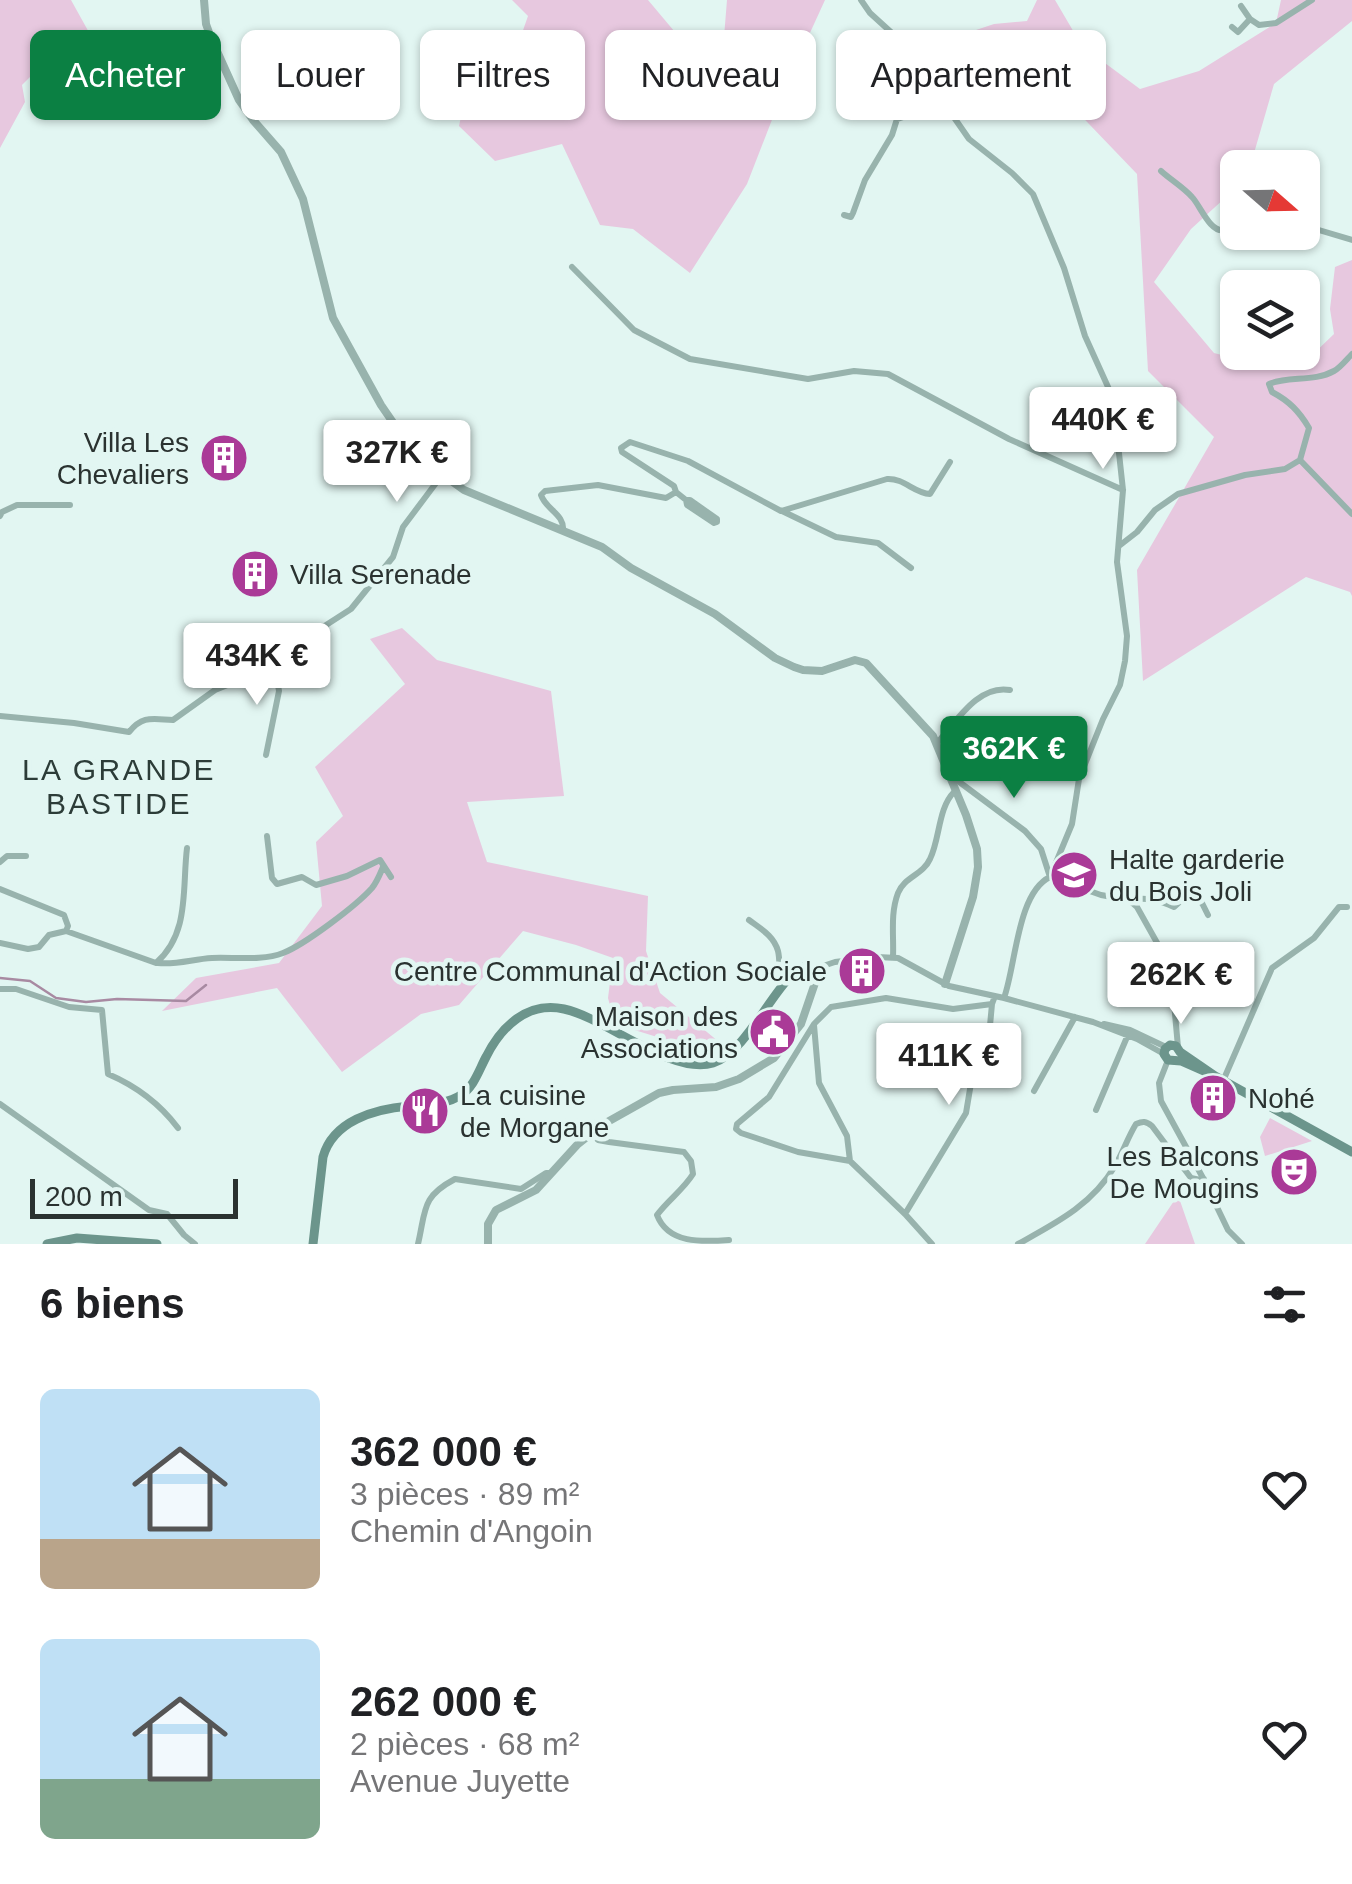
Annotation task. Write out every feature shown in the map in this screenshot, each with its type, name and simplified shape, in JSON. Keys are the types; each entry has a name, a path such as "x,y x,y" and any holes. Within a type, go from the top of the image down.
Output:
{"main road":[{"path":"313,1244 323,1158 335,1134 358,1118 384,1110 439,1103 460,1096 476,1077 498,1037 516,1018 540,1009 566,1010 671,1060 712,1063 736,1046 783,985 794,975 809,973"},
{"path":"1171,1052 1352,1152"},
{"path":"51,1243 77,1238 157,1244"}],"street":[{"path":"204,0 206,24 239,100 282,152 303,199 334,318 396,426 425,462 464,490 602,547 630,568 715,614 774,658 803,670 822,671 855,660 866,663 910,708 942,757 972,832 978,867 973,897 945,984"},
{"path":"861,0 889,30"},
{"path":"1242,6 1259,25 1276,23 1312,0"},
{"path":"1232,28 1238,32 1250,19"},
{"path":"844,215 850,217 853,213 865,180 897,120"},
{"path":"905,1214 966,1113 972,1077 988,1046 997,999 1012,974 1021,920 1035,889 1050,876 1072,824 1079,779 1120,685 1125,661 1126,636 1117,562 1123,490 1112,398 1034,194 969,139 956,120"},
{"path":"1161,171 1193,198 1220,230"},
{"path":"1320,230 1352,240"},
{"path":"572,267 634,330 690,359 808,379 854,371 888,374 1010,439 1123,490"},
{"path":"1118,548 1178,494 1245,474 1285,470 1300,460 1309,428 1302,414 1272,392 1269,384 1334,371 1352,354"},
{"path":"686,500 687,505 714,524 717,522 717,518 686,500 674,486 628,457 621,448 630,442 688,461 836,537 878,543 911,568"},
{"path":"1300,460 1352,514"},
{"path":"781,510 887,479 903,481 930,494 950,462"},
{"path":"0,716 129,732 138,722 150,718 173,720 215,690 262,671 351,610 392,557 402,527 442,475"},
{"path":"562,531 561,519 543,501 541,495 545,491 598,485 666,498 676,492"},
{"path":"0,516 17,505 70,505"},
{"path":"266,755 278,691 274,662"},
{"path":"936,743 989,690 1010,690"},
{"path":"942,757 964,786 1025,831 1041,850 1050,876"},
{"path":"893,957 892,914 898,891 924,870 932,856 946,800 954,792"},
{"path":"267,836 272,878 277,884 302,877 316,885 348,876 380,860 391,877"},
{"path":"156,963 166,955 180,928 187,848"},
{"path":"0,862 7,856 26,856"},
{"path":"0,943 28,949 38,947 48,935 66,931 156,963 175,965 206,958 280,954 364,895 374,886 383,867"},
{"path":"1050,876 1101,895 1158,900 1174,907 1184,897 1202,903 1208,914"},
{"path":"0,889 64,915 66,931"},
{"path":"1130,900 1165,958 1172,980 1177,1028 1159,1083 1160,1102 1228,1230 1242,1244"},
{"path":"1219,1078 1272,968 1314,938 1339,908 1348,906"},
{"path":"750,920 770,935 778,952 783,985"},
{"path":"488,1244 488,1224 496,1210 536,1190 591,1133 659,1093 716,1087 739,1080 774,1058 794,1036 806,1014 812,993 809,973 835,962 893,957 961,990 1093,1022 1171,1052"},
{"path":"0,989 16,989 69,1007 102,1010 108,1074 139,1090 166,1111 178,1128"},
{"path":"932,1244 850,1161 798,1152 740,1132 737,1124 769,1097 814,1024 831,1007 886,998 954,1009 997,999"},
{"path":"1034,1091 1075,1017"},
{"path":"814,1024 819,1083 847,1136 850,1161"},
{"path":"1096,1110 1129,1033"},
{"path":"0,1104 149,1210 167,1214 195,1244"},
{"path":"1018,1244 1058,1224 1090,1198 1116,1165 1136,1124 1142,1121 1152,1126 1191,1178 1204,1179"},
{"path":"591,1133 598,1140 684,1152 691,1161 693,1174 657,1215 661,1228 674,1237 699,1243 729,1240"},
{"path":"418,1244 426,1206 433,1193 455,1179 514,1190 552,1172"}],"shaded area":[{"path":"0,0 71,0 88,30 30,30 30,77 22,85 25,102 0,148"},
{"path":"512,0 648,0 673,30 605,30 605,120 772,120 747,184 690,273 633,229 600,225 562,144 495,161 459,126 460,120 585,120 585,30 523,30 528,16"},
{"path":"727,0 825,0 811,30 725,30"},
{"path":"1037,0 1055,0 1073,30 976,30 994,24 1027,21"},
{"path":"1281,0 1352,0 1352,21 1274,84 1255,150 1220,150 1220,203 1191,229 1154,282 1214,353 1220,354 1220,370 1320,370 1320,348 1334,334 1330,309 1335,267 1352,260 1352,596 1306,577 1143,681 1137,570 1214,437 1148,371 1137,174 1085,120 1106,120 1106,64 1140,89 1199,71 1276,23"},
{"path":"402,628 437,660 551,691 564,796 467,802 487,862 648,896 646,951 660,993 719,1042 709,1053 615,1024 608,998 613,958 523,931 459,1005 421,1014 342,1072 277,988 162,1011 196,978 279,963 322,906 316,842 343,816 315,767 405,684 370,639"},
{"path":"1270,1118 1312,1141 1265,1156 1260,1137"},
{"path":"1178,1195 1195,1244 1145,1244"}],"waterway":[{"path":"0,978 30,981 56,998 86,1002 186,1001 206,985"}],"place":[{"name":"Villa Les Chevaliers","path":"224,458"},
{"name":"Villa Serenade","path":"255,574"},
{"name":"Halte garderie du Bois Joli","path":"1074,875"},
{"name":"Centre Communal d'Action Sociale","path":"862,971"},
{"name":"Maison des Associations","path":"773,1032"},
{"name":"Nohé","path":"1213,1098"},
{"name":"La cuisine de Morgane","path":"425,1111"},
{"name":"Les Balcons De Mougins","path":"1294,1172"}],"district":[{"name":"LA GRANDE BASTIDE","path":"119,787"}]}
